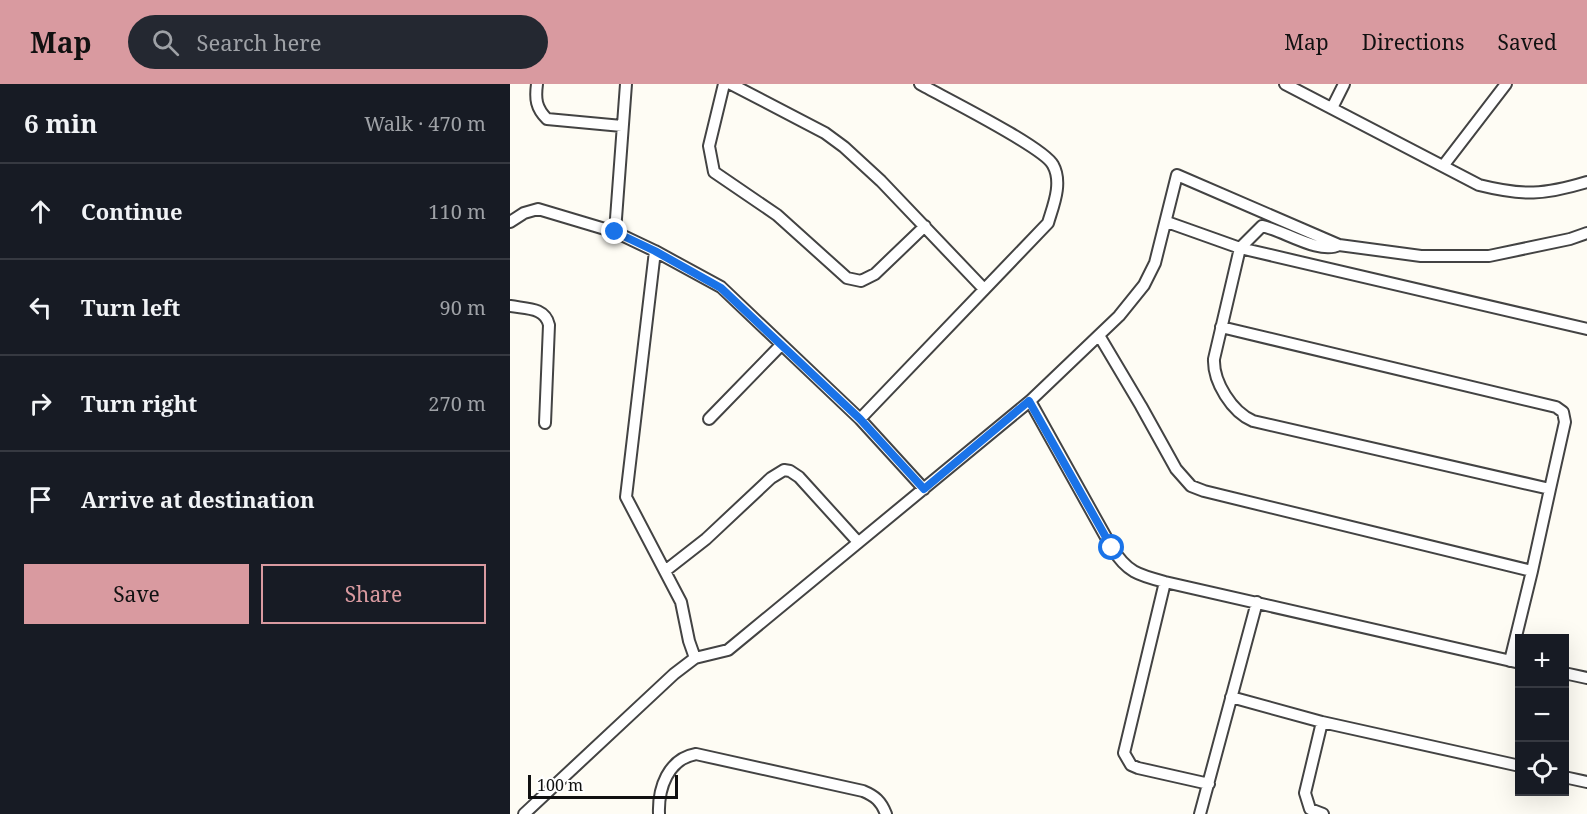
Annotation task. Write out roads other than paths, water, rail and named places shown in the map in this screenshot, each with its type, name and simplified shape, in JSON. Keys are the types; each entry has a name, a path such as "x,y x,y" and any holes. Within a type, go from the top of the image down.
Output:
{"street":[{"path":"537,84 535,98 538,111 547,119 622,126"},
{"path":"615,232 626,84"},
{"path":"724,84 709,146 714,172 777,215 847,278 861,281 875,274 925,226"},
{"path":"731,84 835,140 881,181 984,289"},
{"path":"860,419 1048,224 1058,186 1053,165 1035,148 920,84"},
{"path":"1285,84 1479,185 1528,194 1563,189 1587,182"},
{"path":"1332,108 1344,84"},
{"path":"1443,166 1506,84"},
{"path":"524,814 674,674 695,658 728,650 1029,401 1100,337 1144,285 1155,263 1177,175 1339,245 1421,256 1489,256 1570,239 1587,232"},
{"path":"510,222 524,213 538,209 615,232 655,251 721,288 860,419 924,489"},
{"path":"1167,222 1240,248 1587,329"},
{"path":"1339,245 1333,248 1321,248 1262,226 1240,248 1214,359 1214,369 1233,406 1249,419 1550,489"},
{"path":"655,251 626,497 681,602 695,658"},
{"path":"510,306 542,312 547,317 549,325 545,423"},
{"path":"1221,327 1557,407 1563,412 1565,422 1520,634"},
{"path":"1100,337 1176,469 1191,486 1532,571"},
{"path":"708,419 781,345"},
{"path":"1029,401 1118,559 1133,572 1165,582 1515,662"},
{"path":"665,571 706,539 777,473 784,470 799,477 858,542"},
{"path":"1165,582 1124,753 1131,765 1138,768 1209,784"},
{"path":"1200,814 1257,602"},
{"path":"1569,673 1586,674"},
{"path":"1231,697 1322,722 1515,765"},
{"path":"1322,722 1305,794 1310,808 1323,814"},
{"path":"659,814 659,801 667,774 684,756 696,754 863,791 877,798 886,814"},
{"path":"1569,778 1587,782"}]}
